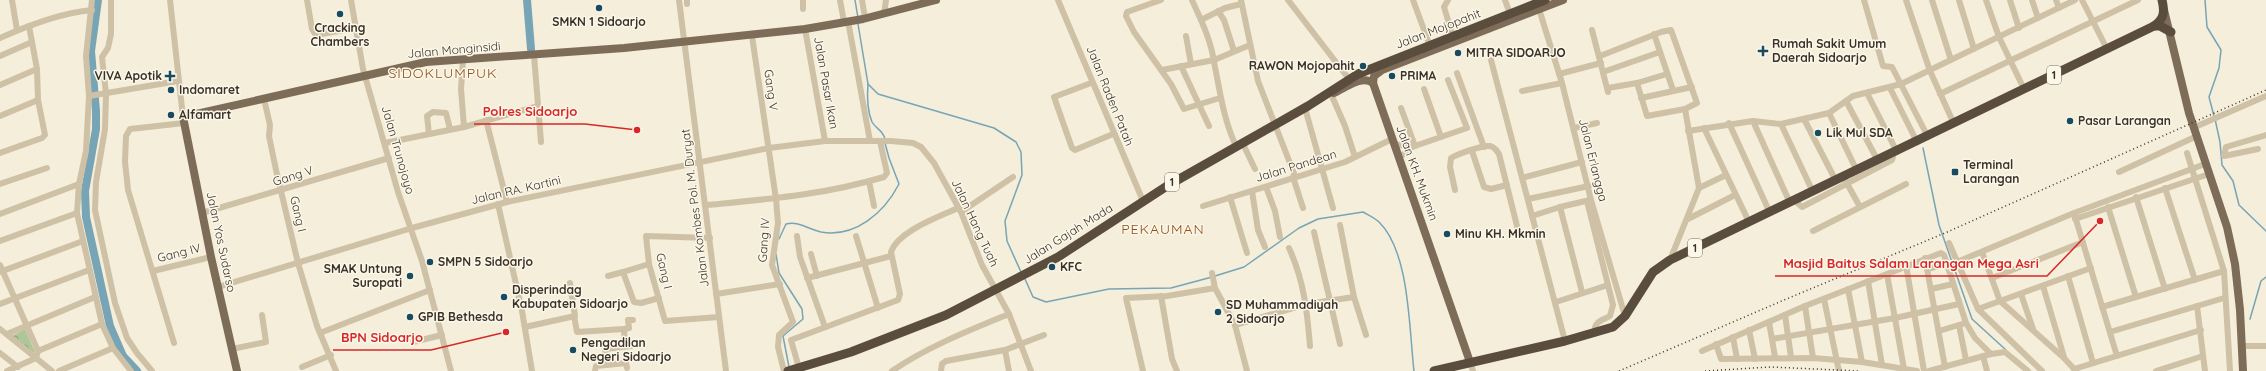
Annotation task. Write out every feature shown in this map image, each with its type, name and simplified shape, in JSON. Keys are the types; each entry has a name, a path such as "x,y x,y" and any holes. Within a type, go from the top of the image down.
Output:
{"highway":[{"path":"2154,26 2161,20 2164,10 2162,0"},
{"name":"Jalan Mojopahit","path":"1349,79 1379,65 1539,3"},
{"path":"2154,26 2160,26 2171,32"},
{"name":"1","path":"1434,371 1472,367 1613,327 1625,316 1653,272 1670,260 1813,192 1843,181 1857,171 2154,26"},
{"name":"Jalan Gajah Mada","path":"797,370 928,323 1015,280 1075,247 1143,201 1239,144 1319,100 1349,79"}],"main road":[{"name":"Jalan Monginsidi","path":"184,120 264,99 365,77 420,63 534,55 752,36 805,29 864,18 935,0"},
{"path":"1539,3 1563,0"},
{"name":"Jalan Mojopahit","path":"1373,82 1374,76 1382,70 1539,3"},
{"path":"2164,10 2197,136 2227,227 2235,264 2243,371"},
{"name":"Jalan Gajah Mada","path":"1319,100 1363,79 1368,79 1373,82"},
{"name":"Jalan KH. Mukmin","path":"1373,82 1472,367"},
{"name":"Jalan Yos Sudarso","path":"184,120 211,257 237,371"}],"street":[{"path":"12,0 17,30"},
{"path":"92,0 86,56 91,96 86,151 79,184 77,213 102,324 113,348 131,371"},
{"path":"110,0 111,34 108,48 102,57 105,139 96,182 95,210 115,303 127,338 152,371"},
{"path":"170,0 178,81 184,120 130,129 126,136 125,162 128,190 174,344"},
{"path":"307,0 312,29 316,35 356,28"},
{"name":"Jalan Trunojoyo","path":"351,0 365,77 385,142 398,192 412,228 451,371"},
{"name":"Jalan Kombes Pol. M. Duryat","path":"679,0 707,205 726,371"},
{"path":"803,0 803,9"},
{"path":"840,0 847,21 870,141"},
{"path":"862,0 864,18"},
{"path":"884,14 886,0"},
{"name":"Jalan Raden Patah","path":"1058,0 1085,64 1091,83 1143,201"},
{"path":"1161,0 1128,12 1126,16 1134,32 1162,70 1183,108 1185,109 1220,98"},
{"path":"1192,0 1201,20 1214,60 1220,98 1228,128 1255,169"},
{"path":"1288,0 1349,79"},
{"path":"1413,0 1430,46"},
{"path":"1448,0 1444,7 1453,37"},
{"path":"1505,0 1510,14"},
{"path":"1864,0 1883,66 1892,67 1899,84 1928,136"},
{"path":"1906,0 1930,71 1954,124"},
{"path":"1932,0 1951,60"},
{"path":"1959,0 1974,49"},
{"path":"1986,0 1999,37 2024,89"},
{"path":"2010,0 2019,28"},
{"path":"2032,0 2038,18"},
{"path":"2056,0 2059,8"},
{"path":"1688,131 1729,123 1753,121 1781,124 1829,113 1853,96 1890,88 1930,71 2075,0"},
{"path":"2082,0 2107,49"},
{"path":"1940,94 2138,0"},
{"path":"1201,20 1218,11 1241,2 1258,81 1294,177 1303,208"},
{"name":"Jalan Erlangga","path":"1539,3 1589,186 1589,200 1625,316"},
{"path":"0,38 17,30 74,12 92,10"},
{"path":"1218,11 1224,20 1234,51"},
{"path":"0,153 42,138 45,133 38,100 37,69 29,26"},
{"name":"Jalan Pasar Ikan","path":"805,29 826,141"},
{"path":"1559,74 1600,60 1669,29 1672,31 1697,101 1685,110 1649,116 1644,112 1637,83"},
{"path":"1592,30 1608,90 1667,74"},
{"path":"1658,33 1660,52 1673,90"},
{"name":"Gang V","path":"752,36 769,148"},
{"path":"1186,36 1192,64"},
{"path":"0,56 32,42"},
{"path":"1162,70 1214,60 1250,45"},
{"path":"1604,72 1660,52"},
{"path":"534,55 542,142"},
{"path":"463,60 461,90 464,127"},
{"path":"1491,60 1522,178 1534,215 1557,301 1565,341"},
{"path":"1180,66 1197,104 1209,126"},
{"path":"0,85 37,69"},
{"path":"1457,73 1473,126"},
{"path":"1448,80 1484,147"},
{"path":"91,96 178,81"},
{"path":"1091,83 1054,97 1072,148 1075,150 1113,134"},
{"path":"1522,91 1562,83"},
{"path":"1641,98 1692,87"},
{"path":"1890,88 1917,142"},
{"path":"1424,89 1441,137"},
{"path":"1753,121 1793,202 1802,207 1843,181 1892,160 1896,152 1867,92"},
{"path":"1331,94 1345,126 1355,157"},
{"path":"2195,127 2266,96"},
{"name":"Gang I","path":"264,99 270,125 269,136 298,263 320,333 331,355 336,371"},
{"path":"0,116 38,100"},
{"path":"1846,101 1878,161"},
{"path":"385,142 464,127 538,106"},
{"path":"1305,108 1333,208"},
{"path":"1401,108 1414,146"},
{"path":"1670,260 1688,219 1699,188 1685,110"},
{"path":"429,134 427,116 433,112 446,113 450,129"},
{"path":"1829,113 1857,171"},
{"path":"1804,119 1859,207"},
{"path":"486,120 507,202"},
{"path":"1574,128 1597,123"},
{"path":"1729,123 1770,212"},
{"path":"1781,124 1813,192"},
{"path":"1399,158 1414,146 1473,126"},
{"path":"1704,128 1749,222"},
{"path":"2258,149 2224,156 2225,147 2266,135"},
{"path":"2119,172 2197,136"},
{"name":"Jalan Hang Tuah","path":"826,141 890,141 913,143 921,147 934,162 959,210 995,290 1009,314 1031,371"},
{"name":"Jalan RA. Kartini","path":"218,287 412,228 498,204 701,161 769,148 826,141"},
{"path":"707,205 776,199 836,190 887,175 881,141"},
{"path":"1393,142 1414,146"},
{"name":"Jalan Pandean","path":"1203,206 1323,168 1393,142"},
{"path":"1455,190 1450,167 1451,158 1491,146 1499,154 1519,234"},
{"name":"Gang IV","path":"769,148 778,223 772,263 793,322 779,335 778,347 784,371"},
{"path":"1472,151 1484,187 1490,189 1507,185"},
{"path":"2187,153 2196,177 2224,271 2224,298 2230,371"},
{"name":"Gang V","path":"202,213 389,158"},
{"path":"1522,178 1582,162"},
{"path":"1957,262 2206,164"},
{"path":"0,184 47,168"},
{"path":"2074,216 2108,208 2136,197 2209,174"},
{"path":"1699,188 1726,175"},
{"path":"797,370 791,340 878,308 900,298 891,256 892,246 900,237 959,210 1013,177"},
{"path":"869,181 874,206"},
{"path":"0,214 79,184"},
{"path":"1812,231 1906,184"},
{"path":"2152,184 2154,191"},
{"path":"1528,199 1589,186"},
{"path":"1266,187 1275,211 1280,236"},
{"path":"2165,188 2195,280"},
{"path":"1252,191 1258,230 1265,247"},
{"path":"1688,219 1735,195"},
{"path":"1230,197 1247,253"},
{"path":"2136,197 2165,289"},
{"path":"1534,215 1589,200 1613,310 1610,316 1596,323 1594,327 1595,333"},
{"path":"498,204 525,327 532,371"},
{"path":"1560,207 1582,292"},
{"path":"2108,208 2136,297"},
{"path":"0,241 77,213"},
{"path":"2074,216 2117,356"},
{"path":"1340,225 1354,297 1366,335"},
{"path":"1314,232 1340,344"},
{"name":"Gang I","path":"710,238 647,235 649,264 666,322 719,317"},
{"path":"797,236 800,257 825,327"},
{"path":"856,236 878,308"},
{"path":"7,371 36,358 38,351 1,269 83,241"},
{"path":"1992,278 2083,242"},
{"path":"1949,243 1978,309 2042,371"},
{"path":"1289,248 1299,271 1307,304 1310,346"},
{"path":"1982,252 2000,301 2064,358 2075,370 2093,363 2201,330"},
{"path":"1702,351 1805,306 1906,265 1941,253 1944,255 1966,323 1975,338 1991,354"},
{"path":"811,254 816,276"},
{"path":"807,278 891,256"},
{"name":"Gang IV","path":"152,271 211,257"},
{"path":"1925,258 1945,368"},
{"path":"608,276 649,264"},
{"path":"1927,269 1946,264"},
{"path":"1906,265 1924,371"},
{"path":"1978,309 2090,268"},
{"path":"0,304 89,270"},
{"path":"2102,307 2224,271"},
{"path":"623,272 634,302 641,303 659,298"},
{"path":"1212,273 1214,287 1235,325 1247,371"},
{"path":"1887,274 1904,369"},
{"path":"2068,276 2093,363"},
{"path":"1868,281 1882,365"},
{"path":"570,283 576,314 574,316 577,332 628,329"},
{"path":"716,294 780,284"},
{"path":"1931,289 1953,284"},
{"path":"1557,301 1608,285"},
{"path":"2043,286 2064,358"},
{"path":"1143,371 1126,298 1161,296 1214,287"},
{"path":"1848,289 1862,362"},
{"path":"320,333 430,290"},
{"path":"2021,294 2034,331"},
{"path":"1161,296 1172,359 1177,371"},
{"path":"7,334 95,297"},
{"path":"1235,325 1307,304 1354,297"},
{"path":"1825,298 1839,371"},
{"path":"2110,332 2224,298"},
{"path":"1772,339 1895,318 1960,304"},
{"path":"1805,306 1813,358"},
{"path":"2197,306 2205,371"},
{"path":"892,371 910,358 974,328 1009,314"},
{"path":"232,349 266,342 262,315"},
{"path":"1785,315 1791,357"},
{"path":"525,327 574,316"},
{"path":"606,364 605,349 628,346 628,320 633,320"},
{"path":"1769,322 1775,357"},
{"path":"1939,331 1966,323"},
{"path":"38,351 102,324"},
{"path":"1959,325 1966,360"},
{"path":"0,329 52,371"},
{"path":"1749,330 1755,359"},
{"path":"413,342 442,335"},
{"path":"941,371 942,364 946,361 1005,350 1044,335"},
{"path":"1733,337 1737,359"},
{"path":"1716,344 1720,358 1813,358 1862,362 1917,371"},
{"path":"2242,346 2266,346"},
{"path":"59,371 113,348"},
{"path":"1005,350 1009,371"},
{"path":"1929,371 1945,368 1966,360 2005,352 2028,371"},
{"path":"0,353 18,367"},
{"path":"302,367 331,355"},
{"path":"1983,356 1987,371"},
{"path":"2156,371 2204,356"},
{"path":"595,371 595,366 606,364 626,363 627,368"}],"green space":[{"path":"25,329 35,352 32,353 10,337"}],"waterway":[{"path":"98,0 91,51 96,129 85,191 86,217 110,326 123,356 137,371"},
{"path":"527,0 531,49"},
{"path":"855,0 858,18"},
{"path":"2205,0 2207,27 2221,50 2219,68 2209,97 2214,116"},
{"path":"858,24 868,84 878,94 994,128 1016,142 1021,152 1022,175 1005,221 1007,241 1021,272"},
{"path":"868,84 870,117 885,139"},
{"path":"2215,119 2220,142 2222,165 2233,181 2239,205 2266,231"},
{"path":"779,239 786,224 800,224 816,231 833,233 857,227 877,214 893,195 899,184 885,143"},
{"path":"1923,148 1939,225 1972,319 2006,350"},
{"path":"1215,276 1244,267 1299,228 1318,219 1363,212 1379,222 1389,235 1397,252 1406,292 1414,371"},
{"path":"776,254 779,273 802,309 803,319 783,336 789,367"},
{"path":"1025,279 1033,297 1046,302 1109,289 1171,288 1212,277"},
{"path":"2250,319 2261,281 2266,277"}],"railway":[{"path":"1619,371 1945,233 2266,90"},
{"path":"1705,371 1771,367 1860,371"}],"place":[{"name":"SMKN 1 Sidoarjo","path":"599,8"},
{"name":"Cracking Chambers","path":"340,14"},
{"name":"Rumah Sakit Umum Daerah Sidoarjo","path":"1763,51"},
{"name":"MITRA SIDOARJO","path":"1458,53"},
{"name":"RAWON Mojopahit","path":"1363,66"},
{"name":"VIVA Apotik","path":"170,76"},
{"name":"PRIMA","path":"1392,76"},
{"name":"Indomaret","path":"171,90"},
{"name":"Alfamart","path":"171,115"},
{"name":"Pasar Larangan","path":"2070,121"},
{"name":"Polres Sidoarjo","path":"637,130"},
{"name":"Lik Mul SDA","path":"1818,133"},
{"name":"Terminal Larangan","path":"1955,172"},
{"name":"Masjid Baitus Salam Larangan Mega Asri","path":"2100,221"},
{"name":"Minu KH. Mkmin","path":"1447,234"},
{"name":"SMPN 5 Sidoarjo","path":"430,262"},
{"name":"KFC","path":"1052,267"},
{"name":"SMAK Untung Suropati","path":"410,276"},
{"name":"Disperindag Kabupaten Sidoarjo","path":"504,297"},
{"name":"SD Muhammadiyah 2 Sidoarjo","path":"1218,312"},
{"name":"GPIB Bethesda","path":"410,317"},
{"name":"BPN Sidoarjo","path":"506,332"},
{"name":"Pengadilan Negeri Sidoarjo","path":"573,350"}],"district":[{"name":"SIDOKLUMPUK","path":"443,73"},
{"name":"PEKAUMAN","path":"1163,229"}]}
